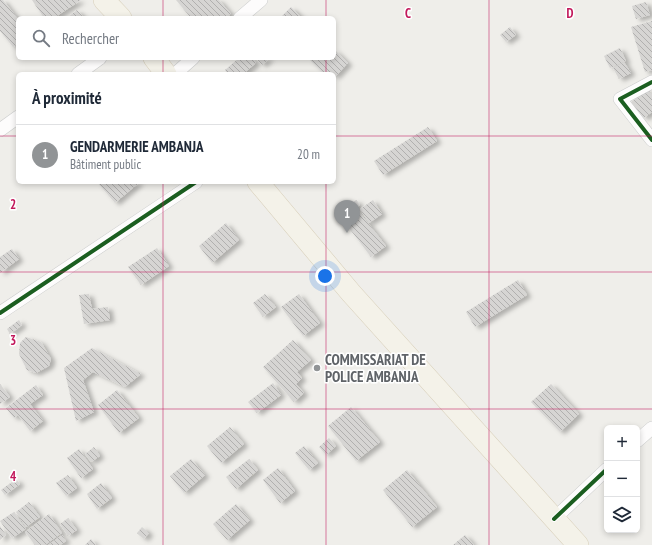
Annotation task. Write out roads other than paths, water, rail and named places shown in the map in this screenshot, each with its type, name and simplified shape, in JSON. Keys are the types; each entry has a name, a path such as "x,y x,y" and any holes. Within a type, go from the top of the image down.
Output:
{"main road":[{"path":"104,0 119,16"},
{"path":"156,60 164,72"},
{"path":"260,184 351,293 578,545"}],"street":[{"path":"242,16 261,0"},
{"path":"81,72 97,60"},
{"path":"177,72 191,60"},
{"path":"652,82 620,100 652,140"},
{"path":"0,130 16,118"},
{"path":"0,313 193,184"},
{"path":"640,438 652,428"},
{"path":"554,519 604,472"}],"place":[{"name":"GENDARMERIE AMBANJA","path":"347,233"},
{"name":"COMMISSARIAT DE POLICE AMBANJA","path":"317,368"}]}
